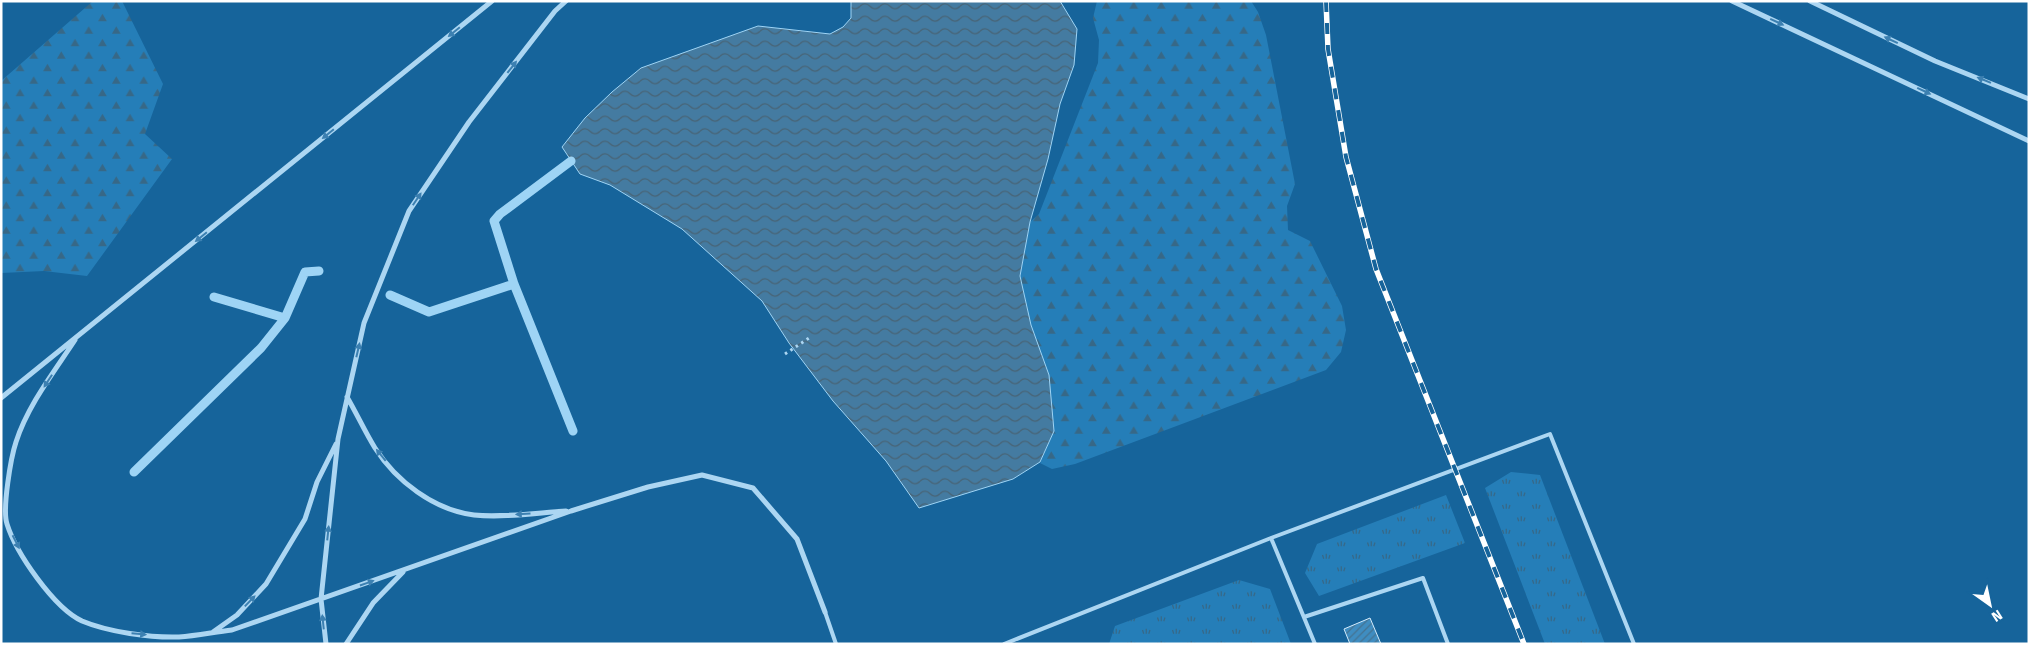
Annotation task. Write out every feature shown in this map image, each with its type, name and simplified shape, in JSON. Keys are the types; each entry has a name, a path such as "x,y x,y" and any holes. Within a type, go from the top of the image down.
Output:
{"street":[{"path":"1,398 492,1"},
{"path":"326,644 321,599 338,439 364,323 409,211 468,122 555,11 566,1"},
{"path":"1732,1 2029,141"},
{"path":"1810,1 1935,61 2029,98"},
{"path":"75,340 33,404 16,441 8,478 6,523 28,566 51,596 82,620 128,633 178,637 232,630 571,511 648,487 702,475 753,488 797,539 825,612"},
{"path":"347,397 376,449 396,473 416,492 438,504 473,515 571,511"},
{"path":"213,632 237,615 266,584 305,519 317,482 338,439"},
{"path":"346,644 373,603 404,570"}],"lane":[{"path":"1004,644 1271,538 1550,434 1634,644"},
{"path":"1271,538 1315,644"},
{"path":"1304,617 1423,578 1448,644"},
{"path":"825,612 836,644"}],"path":[{"path":"785,354 812,336"}],"green space":[{"path":"93,1 122,1 163,84 145,134 172,159 87,276 44,271 1,273 1,81"},
{"path":"1097,1 1251,1 1258,12 1266,35 1295,184 1287,206 1288,230 1310,241 1342,306 1346,330 1341,352 1326,370 1075,464 1052,469 1040,463 1054,431 1020,276 1030,222 1039,214 1098,63 1099,40 1093,18"},
{"path":"1511,472 1540,475 1605,644 1545,644 1485,488"},
{"path":"1446,495 1465,543 1319,596 1305,573 1317,544"},
{"path":"1239,580 1270,589 1291,644 1109,644 1115,626"}],"water":[{"path":"851,1 1060,1 1077,29 1074,65 1060,104 1048,159 1030,222 1020,276 1031,325 1049,375 1054,431 1040,462 1013,479 919,508 886,461 833,401 789,343 762,301 682,229 610,185 580,174 562,147 585,118 641,68 758,26 830,34 843,27 851,18"}],"building":[{"path":"1370,618 1381,644 1350,644 1344,629"}],"waterway":[{"path":"571,161 500,214 494,221 514,284 573,431"},
{"path":"134,472 261,348 285,318 305,272 319,271"},
{"path":"390,295 429,312 514,284"},
{"path":"214,297 285,318"}],"railway":[{"path":"1326,1 1328,49 1346,157 1376,269 1524,644"}]}
